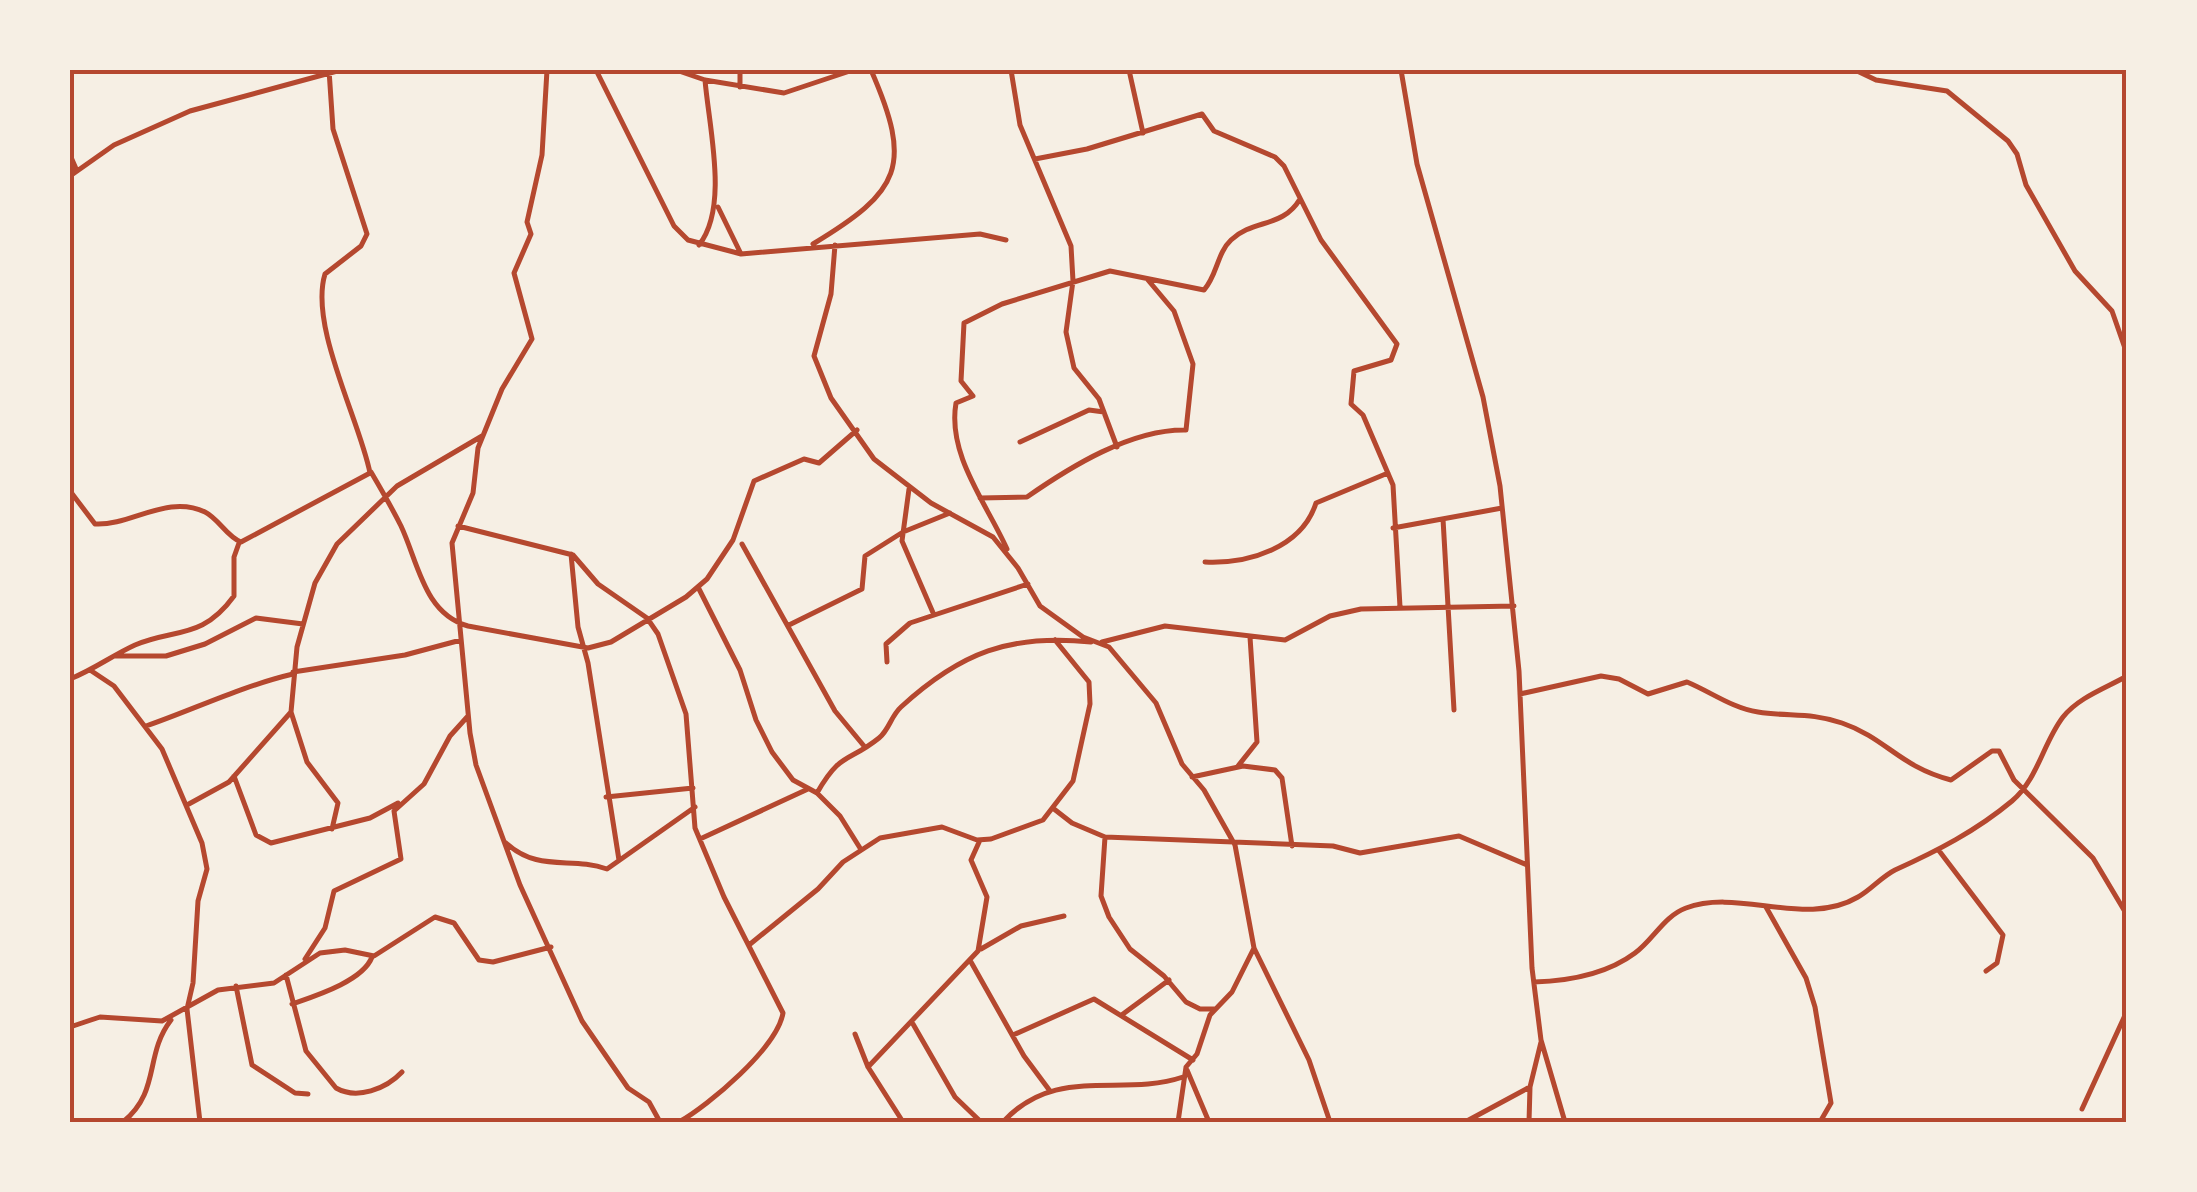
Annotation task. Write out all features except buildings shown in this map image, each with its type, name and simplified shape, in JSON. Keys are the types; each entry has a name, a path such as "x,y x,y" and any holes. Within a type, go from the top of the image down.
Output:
{"street":[{"path":"70,176 114,145 190,111 341,70"},
{"path":"547,70 542,155 526,222 531,232 514,273 532,339 502,389 475,457 473,493 458,526 451,556 476,765 504,842 587,1030 628,1088 649,1102 660,1122"},
{"path":"596,70 677,231 699,245 740,254 980,234 1006,240"},
{"path":"676,70 740,87 793,93 853,70"},
{"path":"740,70 740,87"},
{"path":"811,246 866,207 886,188 894,172 887,112 871,70"},
{"path":"1011,70 1020,124 1069,237 1072,281 1067,302 1068,345 1078,376 1097,396 1117,447"},
{"path":"1129,70 1143,133"},
{"path":"1401,70 1416,164 1486,408 1502,508 1520,694 1534,982 1541,1040 1565,1122"},
{"path":"1855,70 1876,80 1947,90 2008,141 2018,154 2026,185 2075,271 2112,311 2127,354"},
{"path":"329,73 333,129 367,234 361,246 325,274 324,308 342,387 370,472 401,525 419,576 440,609 459,623 585,647 611,642 698,587 734,540 754,481 804,459 819,462 857,430"},
{"path":"699,245 712,229 716,204 705,80"},
{"path":"1034,159 1143,133 1202,114 1220,135 1275,157 1291,175 1321,240 1397,344 1391,360 1360,368 1351,377 1351,404 1362,414 1388,473 1395,500 1393,528 1400,607"},
{"path":"70,155 77,171"},
{"path":"1301,198 1281,220 1229,242 1204,290 1121,270 1002,304 963,324 961,382 973,396 958,401 954,408 970,483 1046,612 1109,647 1156,703 1182,764 1235,845 1254,948 1309,1060 1330,1122"},
{"path":"716,204 740,254"},
{"path":"835,245 831,294 814,358 831,398 877,461 950,513 980,526 1010,556"},
{"path":"978,498 1027,497 1044,482 1117,447 1186,428 1193,364 1174,311 1146,278"},
{"path":"1020,442 1090,410 1104,412"},
{"path":"332,829 338,803 307,762 291,712 293,673 315,583 333,550 384,497 484,434"},
{"path":"70,679 139,644 191,631 222,610 234,596 234,556 240,542 370,472"},
{"path":"1205,562 1282,546 1306,529 1316,503 1388,473"},
{"path":"909,489 902,532 904,548 934,615"},
{"path":"70,491 95,524 159,509 191,508 211,516 240,542"},
{"path":"1393,528 1502,508"},
{"path":"789,625 862,588 863,557 902,532 950,513"},
{"path":"1443,519 1454,710"},
{"path":"458,526 571,554 604,589 647,618 664,646 681,692 700,839 782,1011 781,1022 714,1098 679,1122"},
{"path":"742,544 835,712 864,746"},
{"path":"571,554 578,626 585,647 618,860"},
{"path":"886,662 886,644 896,632 1028,584"},
{"path":"698,587 740,670 766,741 792,780 817,793 840,816 860,848"},
{"path":"817,793 844,756 882,736 901,707 970,657 1013,642 1098,643 1165,626 1289,639 1335,614 1400,607 1514,606"},
{"path":"115,656 166,656 205,644 256,618 304,624"},
{"path":"1238,766 1257,742 1250,637"},
{"path":"146,726 179,718 259,682 400,656 461,640"},
{"path":"749,944 860,848 885,836 952,828 980,840 1032,826 1054,808 1068,791 1078,766 1091,691 1088,680 1055,640"},
{"path":"90,670 114,686 146,726 167,757 196,823 207,869 198,901 193,983 187,1008 200,1122"},
{"path":"1520,694 1600,676 1648,694 1687,682 1720,700 1758,712 1808,712 1840,722 1875,738 1910,767 1951,780 1986,754 1999,750 2023,790 2093,858 2127,915"},
{"path":"1534,982 1583,976 1635,954 1669,918 1690,906 1722,902 1816,908 1844,902 1892,872 1940,852 2023,790 2061,719 2074,706 2127,676"},
{"path":"187,806 220,789 291,712"},
{"path":"234,776 255,833 264,841 288,840 332,829 370,818 405,800 424,784 453,732 470,713"},
{"path":"1192,776 1238,766 1265,766 1280,774 1292,846"},
{"path":"606,797 694,788"},
{"path":"700,839 808,789"},
{"path":"303,962 324,928 334,890 401,859 392,818 405,800"},
{"path":"504,842 528,860 552,865 582,861 606,869 695,807"},
{"path":"1054,808 1072,823 1105,838 1337,846 1360,852 1459,836 1526,865"},
{"path":"1105,838 1100,893 1109,917 1130,950 1169,980 1189,1004 1215,1009"},
{"path":"868,1067 913,1024 978,951 987,898 971,860 980,840"},
{"path":"1940,852 2003,935 1997,963 1986,971"},
{"path":"1766,906 1806,978 1815,1007 1831,1103 1820,1122"},
{"path":"70,1027 100,1017 162,1022 218,990 268,985 303,962 334,950 372,957 439,916 454,922 480,960 493,962 551,947"},
{"path":"978,951 1020,926 1064,916"},
{"path":"1178,1122 1186,1067 1215,1009 1232,992 1254,948"},
{"path":"292,1004 351,977 370,964 372,957"},
{"path":"971,962 1050,1092"},
{"path":"286,975 306,1051 342,1092 385,1086 402,1072"},
{"path":"1122,1014 1169,980"},
{"path":"236,986 252,1065 295,1094 308,1094"},
{"path":"1013,1035 1094,999 1192,1060"},
{"path":"2082,1109 2127,1010"},
{"path":"123,1122 149,1093 157,1046 173,1018"},
{"path":"913,1024 955,1097 980,1122"},
{"path":"855,1034 868,1067 903,1120"},
{"path":"1529,1122 1530,1087 1541,1040"},
{"path":"1186,1067 1209,1122"},
{"path":"1003,1122 1015,1110 1050,1092 1109,1082 1155,1084 1183,1077"},
{"path":"1464,1122 1530,1087"}]}
